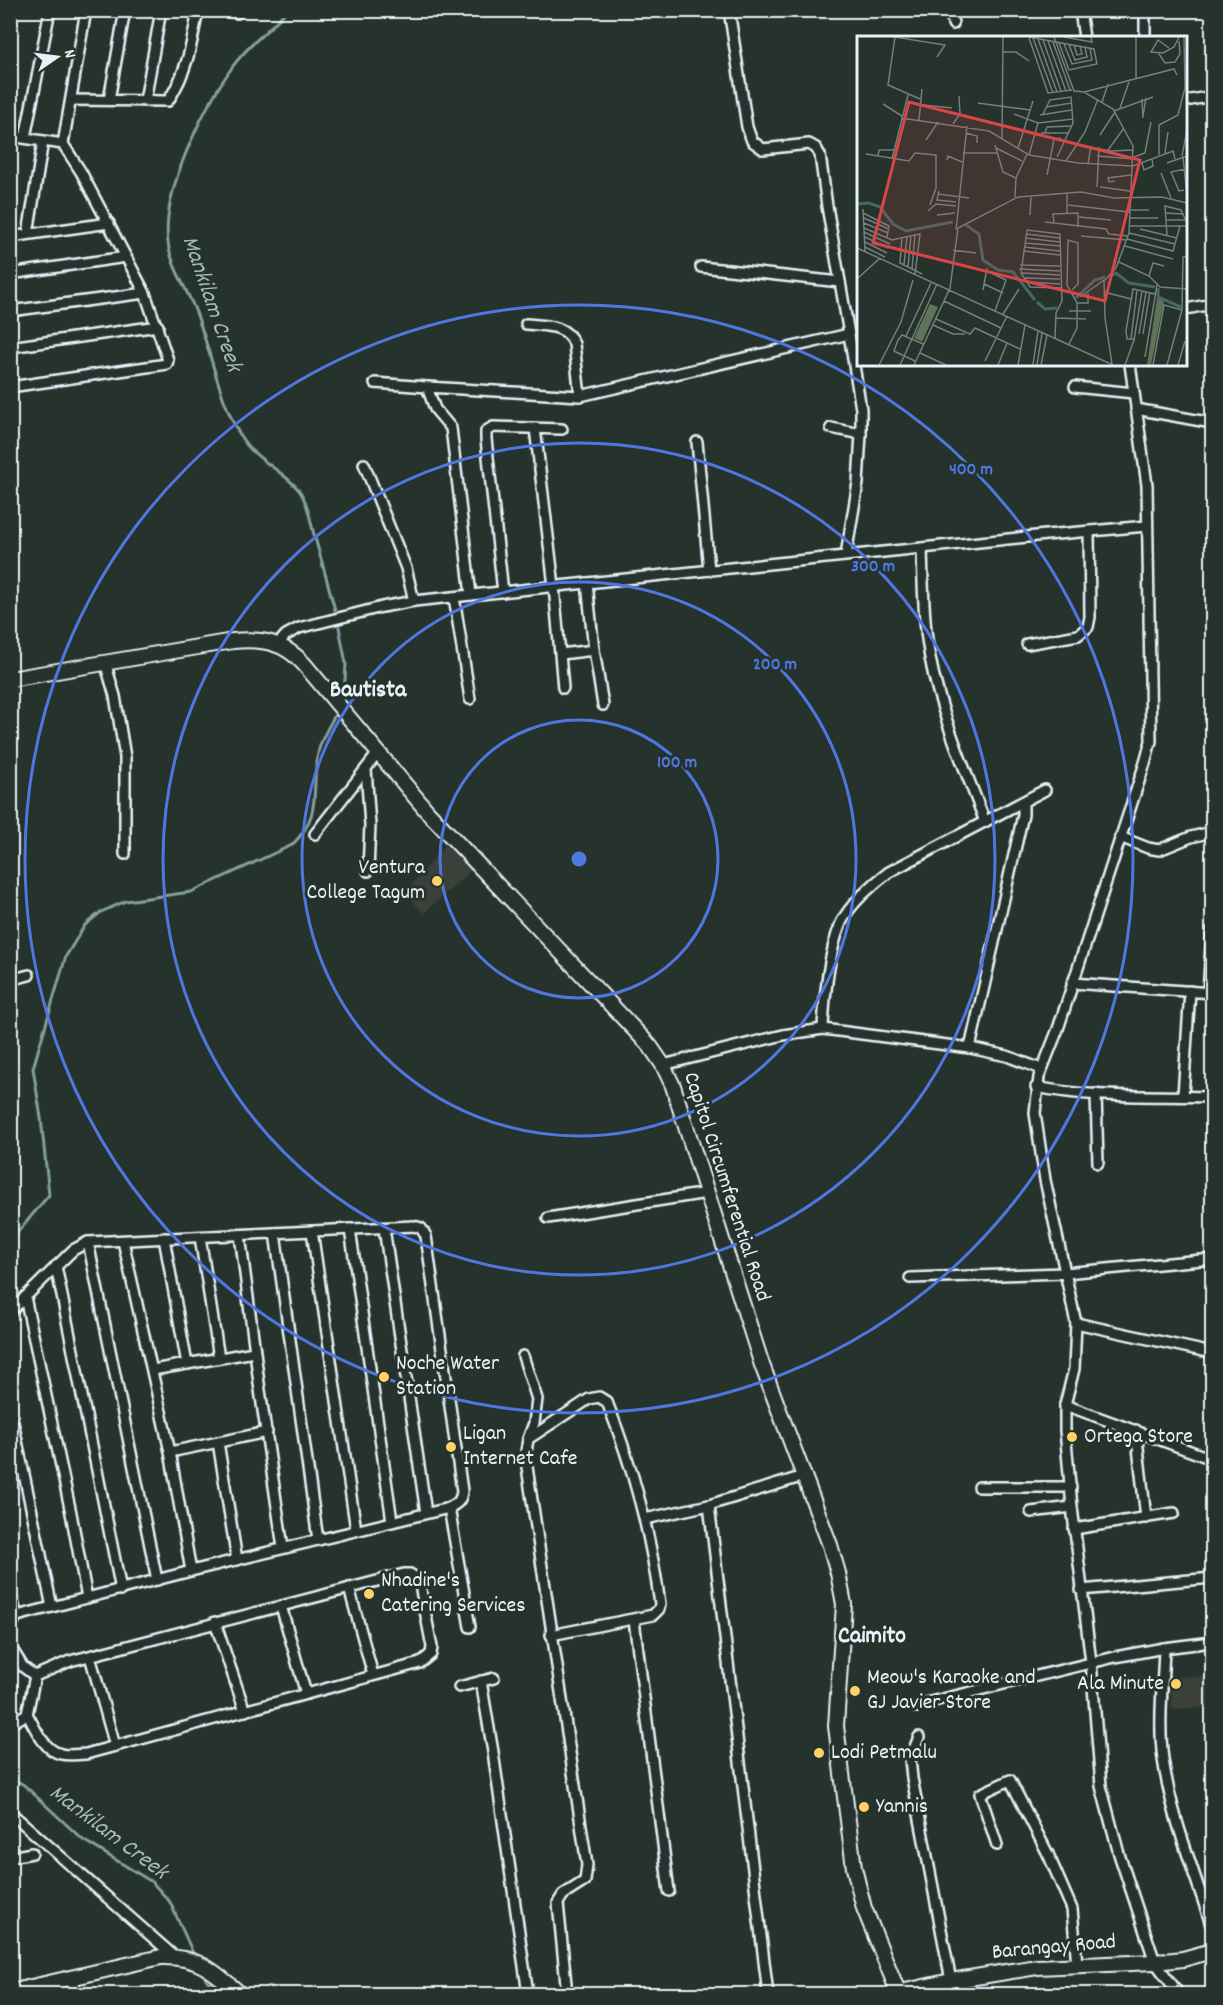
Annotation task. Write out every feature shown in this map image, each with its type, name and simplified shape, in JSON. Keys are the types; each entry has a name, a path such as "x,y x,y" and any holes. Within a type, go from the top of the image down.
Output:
{"main road":[{"name":"Capitol Circumferential Road","path":"10,679 233,641 255,639 278,644 298,657 378,753 470,857 650,1046 663,1065 676,1095 762,1365 832,1554 844,1604 836,1726 854,1868 864,1908 896,1994"},
{"name":"Barangay Road","path":"896,1994 1037,1967 1155,1962 1183,1959 1212,1951"},
{"path":"10,1992 161,1957 175,1957 193,1960 206,1966 240,1995"}],"street":[{"path":"10,21 12,10"},
{"path":"25,138 50,10"},
{"path":"10,387 166,364 168,357 145,293 81,172 63,144 87,10"},
{"path":"109,100 125,10"},
{"path":"145,101 161,10"},
{"path":"71,100 166,102 175,90 189,56 198,10"},
{"path":"224,10 237,13"},
{"path":"729,10 747,127 752,141 763,149 809,144 816,148 820,155 858,387 861,434 858,483 846,555"},
{"path":"951,10 953,24"},
{"path":"1080,10 1084,36"},
{"path":"1145,10 1145,36"},
{"path":"1187,101 1212,96"},
{"path":"10,136 63,144"},
{"path":"28,234 43,141"},
{"path":"10,237 109,223"},
{"path":"10,274 126,257"},
{"path":"701,267 840,282"},
{"path":"10,311 145,293"},
{"path":"1187,309 1212,304"},
{"path":"526,324 560,328 572,336 580,396"},
{"path":"10,347 158,326"},
{"path":"375,383 580,396 849,334"},
{"path":"1130,366 1147,485 1152,718 1150,741 1145,763 1058,1029 1041,1069 1036,1087 1036,1124 1045,1180 1076,1323 1074,1368 1065,1405 1065,1430 1074,1529 1091,1662 1101,1786 1119,1854 1155,1962 1179,1995"},
{"path":"427,387 435,409 451,428 453,434 471,595"},
{"path":"1075,387 1134,393"},
{"path":"1136,409 1212,423"},
{"path":"503,592 485,434 493,428 562,429"},
{"path":"535,428 554,586 563,688"},
{"path":"831,428 861,434"},
{"path":"697,442 709,570"},
{"path":"364,464 406,568 414,601"},
{"path":"278,644 286,635 299,628 414,601 1147,526"},
{"path":"1027,644 1078,635 1088,627 1090,616 1089,531"},
{"path":"922,548 927,639 932,669 952,735 985,822"},
{"path":"587,583 603,705"},
{"path":"454,597 470,699"},
{"path":"561,654 594,650"},
{"path":"105,662 116,696 125,757 125,854"},
{"path":"315,834 378,753"},
{"path":"366,769 370,825 368,871"},
{"path":"823,1029 828,977 841,922 847,912 889,872 1045,790"},
{"path":"970,1048 1020,829 1023,802"},
{"path":"1120,837 1148,848 1160,850 1191,837 1212,832"},
{"path":"1072,983 1210,993 1212,930"},
{"path":"10,980 28,975"},
{"path":"1183,1096 1190,992"},
{"path":"663,1065 783,1035 823,1029 970,1048 1007,1056 1041,1069"},
{"path":"1036,1087 1096,1094 1212,1097"},
{"path":"1096,1094 1098,1163"},
{"path":"548,1218 707,1193"},
{"path":"384,1228 426,1513"},
{"path":"10,1312 73,1250 88,1242 350,1229 422,1228 426,1236 462,1491 458,1503 449,1508 17,1616 10,1627"},
{"path":"350,1229 392,1521"},
{"path":"312,1231 356,1530"},
{"path":"275,1233 318,1540"},
{"path":"240,1235 254,1352 283,1548"},
{"path":"200,1237 219,1358"},
{"path":"164,1238 187,1364"},
{"path":"123,1240 170,1452 191,1571"},
{"path":"88,1242 157,1580"},
{"path":"910,1278 1065,1273 1212,1259"},
{"path":"56,1266 121,1590"},
{"path":"25,1297 87,1598"},
{"path":"1076,1323 1212,1353"},
{"path":"153,1370 254,1352"},
{"path":"523,1356 537,1399 534,1423 526,1452 527,1467 587,1865 585,1881 562,1895 558,1903 567,1995"},
{"path":"528,1439 589,1399 594,1397 607,1402 634,1475 645,1519 659,1609 652,1615 634,1620 551,1635"},
{"path":"1065,1405 1212,1459"},
{"path":"10,1408 52,1607"},
{"path":"1136,1431 1146,1518"},
{"path":"170,1452 267,1432"},
{"path":"218,1442 237,1560"},
{"path":"645,1519 709,1505 804,1476"},
{"path":"979,1487 1071,1487"},
{"path":"709,1505 768,1995"},
{"path":"1031,1512 1072,1507"},
{"path":"449,1508 470,1627"},
{"path":"1074,1529 1174,1513"},
{"path":"404,1574 415,1576 420,1586 432,1647 431,1654 420,1663 86,1754 60,1754 46,1744 27,1714 35,1676 90,1656 404,1574"},
{"path":"1081,1590 1212,1578"},
{"path":"349,1588 373,1675"},
{"path":"10,1592 17,1616"},
{"path":"281,1606 306,1694"},
{"path":"634,1620 669,1891"},
{"path":"216,1622 245,1712"},
{"path":"916,1707 1091,1662 1164,1648 1212,1642"},
{"path":"10,1646 23,1668 35,1676"},
{"path":"1164,1648 1163,1758 1180,1829 1212,1928"},
{"path":"90,1656 115,1746"},
{"path":"459,1687 494,1678"},
{"path":"481,1681 528,1995"},
{"path":"10,1724 27,1714"},
{"path":"919,1737 910,1759 912,1778 951,1982"},
{"path":"997,1845 980,1794 1010,1780 1048,1854 1072,1909 1077,1964"},
{"path":"10,1812 175,1957"},
{"path":"10,1857 32,1853"},
{"path":"74,1977 74,1995"}],"shaded area":[{"name":"Ventura College Tagum","path":"448,841 472,870 424,913 405,893"},
{"path":"1212,1676 1212,1707 1172,1709 1171,1677"}],"waterway":[{"name":"Mankilam Creek","path":"287,10 233,66 198,126 187,150 171,199 168,242 177,271 195,309 227,409 241,437 253,452 291,482 304,498 335,610"},
{"name":"Mankilam Creek","path":"339,627 346,664 344,695"},
{"name":"Mankilam Creek","path":"10,1241 49,1195 33,1068 66,956 85,925 101,912 126,901 191,892 292,845 309,822 314,800 319,749 335,715"},
{"name":"Mankilam Creek","path":"10,1777 24,1785 83,1840 152,1882 170,1902 193,1953"},
{"name":"Mankilam Creek","path":"201,1971 216,1994"}],"place":[{"name":"Ventura College Tagum","path":"437,881"},
{"name":"Noche Water Station","path":"384,1377"},
{"name":"Ortega Store","path":"1072,1437"},
{"name":"Ligan Internet Cafe","path":"451,1447"},
{"name":"Nhadine's Catering Services","path":"369,1594"},
{"name":"Ala Minute","path":"1176,1684"},
{"name":"Meow's Karaoke and GJ Javier Store","path":"855,1691"},
{"name":"Lodi Petmalu","path":"819,1753"},
{"name":"Yannis","path":"864,1807"}],"district":[{"name":"Bautista","path":"368,691"},
{"name":"Caimito","path":"872,1637"}]}
